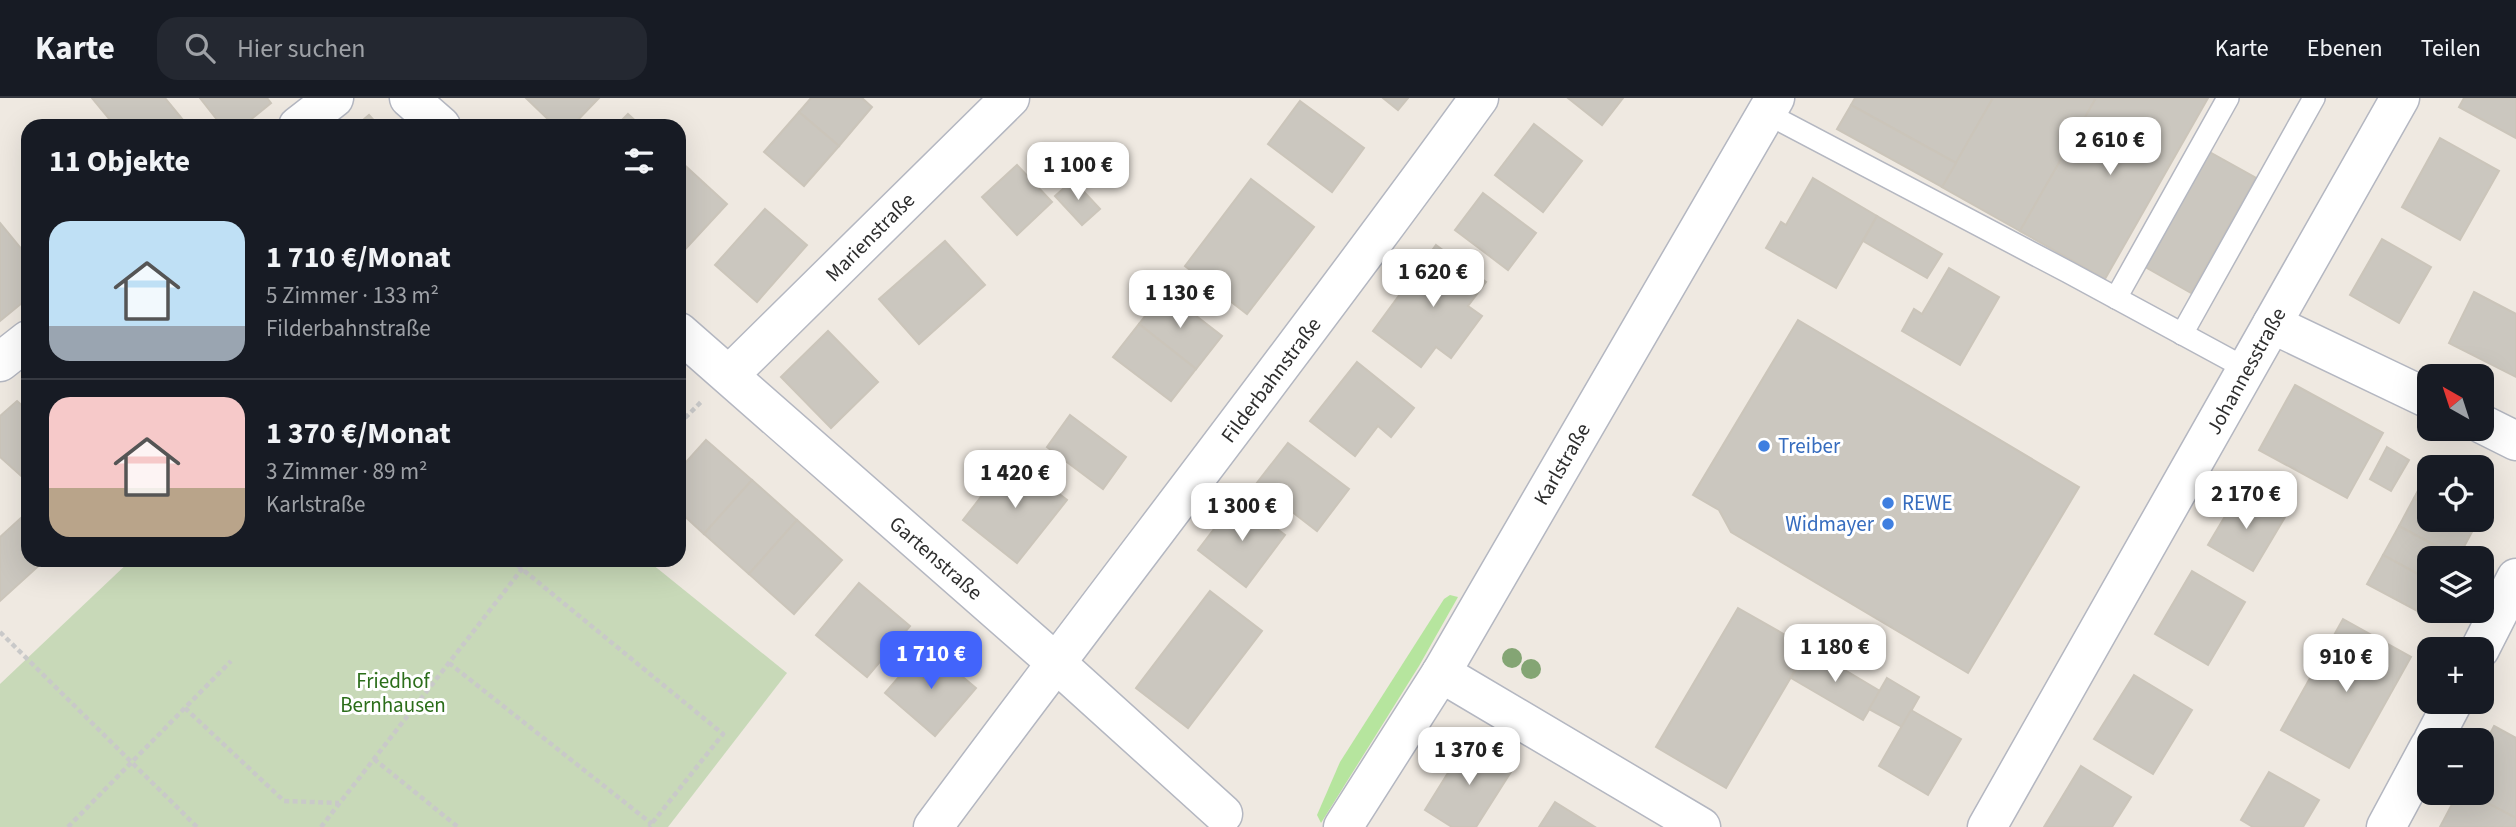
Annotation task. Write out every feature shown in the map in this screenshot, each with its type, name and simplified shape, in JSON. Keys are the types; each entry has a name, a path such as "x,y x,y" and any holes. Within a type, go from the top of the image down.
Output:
{"street":[{"path":"307,119 334,98"},
{"path":"409,98 433,119"},
{"name":"Marienstraße","path":"729,375 1010,98"},
{"name":"Filderbahnstraße","path":"933,827 1479,98"},
{"name":"Johannesstraße","path":"1987,827 2400,98"},
{"name":"Karlstraße","path":"1343,827 1441,673 1771,106"},
{"path":"2272,324 2417,393"},
{"name":"Gartenstraße","path":"686,338 1055,662 1223,814"},
{"path":"0,362 21,346"},
{"path":"2494,430 2516,441"},
{"path":"2486,637 2516,578"},
{"path":"1441,673 1701,827"},
{"path":"2386,827 2417,769"}],"lane":[{"path":"2116,298 2228,98"},
{"path":"2182,334 2314,98"},
{"path":"1771,106 2247,369"}],"path":[{"path":"449,663 651,825 723,734 520,567"},
{"path":"321,827 524,567"},
{"path":"0,632 197,827"},
{"path":"68,827 231,661"},
{"path":"185,708 284,801 340,803"},
{"path":"374,759 458,827"}],"green space":[{"name":"Friedhof Bernhausen","path":"124,567 656,567 787,673 668,827 0,827 0,684"},
{"path":"1450,595 1458,597 1419,666 1321,823 1317,815 1340,762 1444,599"}],"building":[{"path":"92,98 165,98 182,119 109,119"},
{"path":"200,98 267,98 271,103 252,119 216,119"},
{"path":"526,98 599,98 579,119 548,119"},
{"path":"811,98 862,98 872,107 839,146 799,112"},
{"path":"1383,98 1408,98 1398,110"},
{"path":"1568,98 1623,98 1602,125"},
{"path":"1855,98 1993,98 1956,163 1851,105"},
{"path":"1993,98 2096,98 2020,231 1942,187"},
{"path":"2096,98 2208,98 2105,279 2020,231"},
{"path":"2464,98 2516,98 2516,138 2459,107"},
{"path":"1300,101 1364,148 1332,192 1268,144"},
{"path":"1851,105 1956,163 1942,187 1837,129"},
{"path":"799,112 839,146 804,186 764,152"},
{"path":"1534,124 1582,161 1543,212 1495,175"},
{"path":"2440,138 2499,171 2460,240 2402,207"},
{"path":"2206,150 2256,178 2191,293 2142,265"},
{"path":"1017,165 1052,202 1017,235 982,197"},
{"path":"686,166 727,204 686,248"},
{"path":"1813,178 1877,216 1836,288 1766,248 1781,222 1786,225"},
{"path":"1251,179 1314,227 1247,314 1185,266"},
{"path":"1073,180 1100,209 1082,225 1055,196"},
{"path":"1483,193 1536,233 1508,270 1455,230"},
{"path":"765,209 807,245 757,302 715,265"},
{"path":"1877,216 1942,254 1927,278 1863,241"},
{"path":"0,223 21,248 21,304 0,321"},
{"path":"2382,239 2431,267 2399,323 2350,295"},
{"path":"945,241 985,285 919,344 879,299"},
{"path":"1436,245 1486,282 1468,306 1482,316 1451,358 1436,347 1421,367 1373,331"},
{"path":"1949,268 1999,297 1960,365 1902,331 1914,309 1922,314"},
{"path":"1164,291 1222,336 1196,369 1139,324"},
{"path":"2474,292 2516,314 2516,377 2494,364 2449,343"},
{"name":"REWE","path":"1798,320 2079,487 1968,673 1731,532 1719,510 1693,495"},
{"path":"1139,324 1196,369 1171,401 1113,357"},
{"path":"828,331 878,382 831,428 781,377"},
{"path":"1357,362 1414,408 1391,437 1378,426 1355,456 1310,421"},
{"path":"2295,385 2383,433 2347,498 2259,450"},
{"path":"17,401 21,405 21,476 0,457 0,416"},
{"path":"1070,415 1126,457 1103,489 1047,447"},
{"path":"706,440 752,480 704,534 686,517 686,462"},
{"path":"1288,443 1349,489 1317,531 1256,484"},
{"path":"2387,447 2409,460 2391,491 2370,479"},
{"path":"1012,457 1067,500 1017,563 963,520"},
{"path":"752,480 797,520 749,574 704,534"},
{"path":"2240,491 2285,517 2253,571 2208,545"},
{"path":"2414,498 2417,500 2417,532 2472,532 2464,546 2436,546 2399,526"},
{"path":"1237,499 1285,535 1246,587 1198,550"},
{"path":"21,518 21,567 37,567 0,601 0,537"},
{"path":"797,520 842,560 794,614 749,574"},
{"path":"2399,526 2436,546 2417,546 2417,573 2383,555"},
{"path":"2383,555 2417,573 2417,611 2367,584"},
{"path":"2192,571 2245,602 2208,665 2155,634"},
{"path":"859,583 910,626 867,677 816,635"},
{"path":"1210,591 1262,631 1188,728 1136,688"},
{"path":"1738,608 1808,648 1726,788 1656,747"},
{"path":"2343,619 2411,657 2349,768 2281,730"},
{"path":"926,646 976,688 935,736 885,693"},
{"path":"1808,648 1880,691 1863,720 1791,678"},
{"path":"2134,675 2192,710 2153,774 2094,739"},
{"path":"1887,678 1919,697 1902,727 1869,709"},
{"path":"1911,710 1961,739 1928,795 1879,766"},
{"path":"2494,726 2516,738 2516,818 2491,805 2494,805"},
{"path":"1469,739 1514,767 1476,827 1452,827 1425,810"},
{"path":"2081,766 2131,797 2112,827 2044,827"},
{"path":"2269,772 2319,800 2303,827 2253,827 2241,820"},
{"path":"1555,802 1595,827 1539,827"},
{"path":"2452,805 2491,805 2516,818 2516,827 2440,827"}],"place":[{"name":"Treiber","path":"1764,446"},
{"name":"REWE","path":"1888,503"},
{"name":"Widmayer","path":"1888,524"}]}
